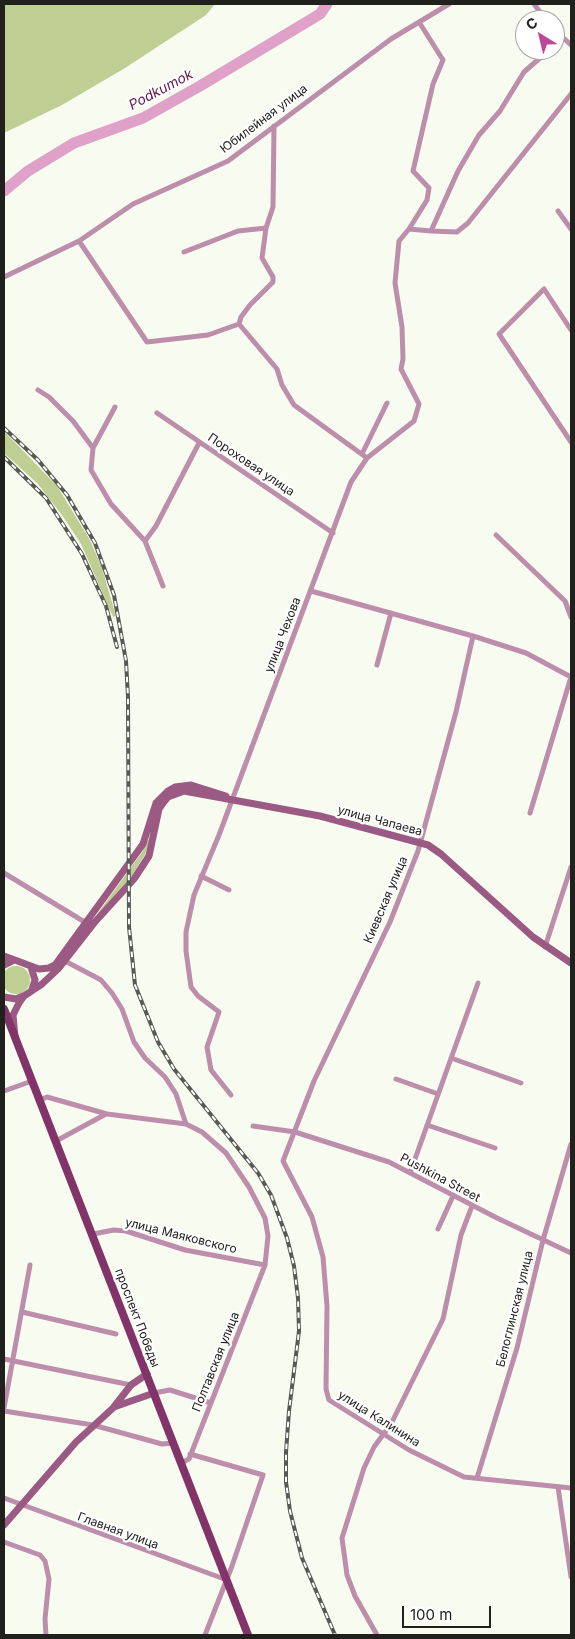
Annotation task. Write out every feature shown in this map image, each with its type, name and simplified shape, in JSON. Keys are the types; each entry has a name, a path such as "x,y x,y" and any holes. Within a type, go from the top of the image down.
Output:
{"main road":[{"name":"улица Чапаева","path":"31,967 49,968 61,958 143,844 152,813 161,796 175,787 192,785 233,799"},
{"name":"улица Чапаева","path":"15,1038 13,1015 24,996 42,984 65,961 94,924 134,879 149,856 159,809 163,803 177,793 184,791 320,816 428,845 441,854 545,947 571,963"},
{"path":"4,956 31,967 35,980 32,989"},
{"path":"4,965 14,960"},
{"path":"4,997 16,999 24,996"},
{"name":"проспект Победы","path":"4,1009 248,1635"},
{"path":"4,1526 93,1425 113,1408 131,1385 147,1374"},
{"path":"113,1408 154,1393"}],"street":[{"name":"Юбилейная улица","path":"4,277 79,241 133,204 228,160 362,59 448,4"},
{"path":"418,22 443,60 433,84 413,171 429,188 427,200 410,229 457,232 468,223 571,94"},
{"path":"431,231 458,171 479,134 500,110 524,72 538,60"},
{"path":"274,126 273,207 266,228 262,258 273,277 273,282 240,317 239,324 277,369 282,385 294,405 367,458"},
{"path":"558,211 571,229"},
{"path":"184,252 238,231 266,228"},
{"name":"улица Чехова","path":"230,1095 211,1070 207,1047 219,1012 198,996 191,987 186,932 194,894 233,799 351,482 367,458 414,421 418,404 401,369 404,359 402,327 395,283 399,241 410,229"},
{"path":"79,241 147,342 208,335 239,324"},
{"path":"571,330 544,289 499,334 571,442"},
{"path":"38,390 49,397 73,421 93,448"},
{"path":"362,454 387,403"},
{"path":"115,408 93,448 91,470 102,490 125,521 145,541 163,586"},
{"name":"Пороховая улица","path":"157,413 333,533"},
{"path":"145,541 156,526 200,443"},
{"path":"496,535 566,601 571,617"},
{"path":"311,591 473,636 526,653 571,677 530,813"},
{"path":"377,665 391,613"},
{"name":"Киевская улица","path":"283,1161 314,1081 390,922 420,843 473,636"},
{"path":"545,947 571,866"},
{"path":"4,873 83,921"},
{"path":"201,876 229,890"},
{"path":"40,1100 47,1098 107,1114 186,1124 176,1094 165,1077 145,1058 134,1042 122,1010 112,993 101,980 65,961"},
{"path":"410,1173 478,983"},
{"path":"451,1058 521,1083"},
{"path":"396,1079 438,1094"},
{"path":"4,1091 32,1080"},
{"path":"56,1141 107,1114"},
{"name":"Полтавская улица","path":"181,1463 189,1458 265,1265 268,1252 267,1227 259,1204 250,1187 226,1153 214,1142 186,1124"},
{"path":"427,1125 494,1148"},
{"name":"Pushkina Street","path":"253,1126 295,1132 389,1162 472,1206 571,1254"},
{"name":"Белоглинская улица","path":"477,1478 517,1348 543,1240 571,1144"},
{"name":"улица Калинина","path":"283,1161 312,1217 323,1257 327,1306 326,1388 329,1400 409,1450 464,1477 571,1488"},
{"path":"438,1229 453,1196"},
{"path":"378,1635 355,1596 347,1575 342,1538 364,1468 374,1447 384,1435 417,1374 443,1319 460,1235 472,1206"},
{"name":"улица Маяковского","path":"92,1234 108,1231 126,1231 185,1250 265,1265"},
{"path":"30,1265 4,1410 93,1425 162,1444 173,1443"},
{"path":"22,1312 116,1334"},
{"path":"4,1359 131,1385"},
{"path":"154,1393 170,1390 211,1403"},
{"path":"190,1454 263,1474 227,1580 205,1635"},
{"path":"558,1487 571,1577"},
{"name":"Главная улица","path":"4,1498 227,1580"},
{"path":"4,1542 40,1555 45,1561 49,1580 45,1619 46,1635"}],"green space":[{"path":"4,4 215,4 206,15 125,68 62,105 4,133"},
{"path":"4,431 57,486 90,540 102,568 116,616 113,617 81,544 64,518 38,484 4,453"},
{"path":"151,835 146,853 131,877 93,920 142,852"},
{"path":"16,966 26,970 30,980 26,990 16,994 6,990 2,980 6,970"}],"waterway":[{"name":"Podkumok","path":"4,191 28,171 74,143 143,118 200,86 320,14 327,4"}],"railway":[{"path":"4,428 38,460 67,495 95,543 114,595 126,661 128,697 129,927 135,985 158,1042 174,1069 258,1173 271,1195 287,1238 294,1266 298,1298 299,1331 289,1411 286,1482 290,1511 302,1558 335,1635"},
{"path":"4,457 46,498 82,554 106,606 117,647"}]}
